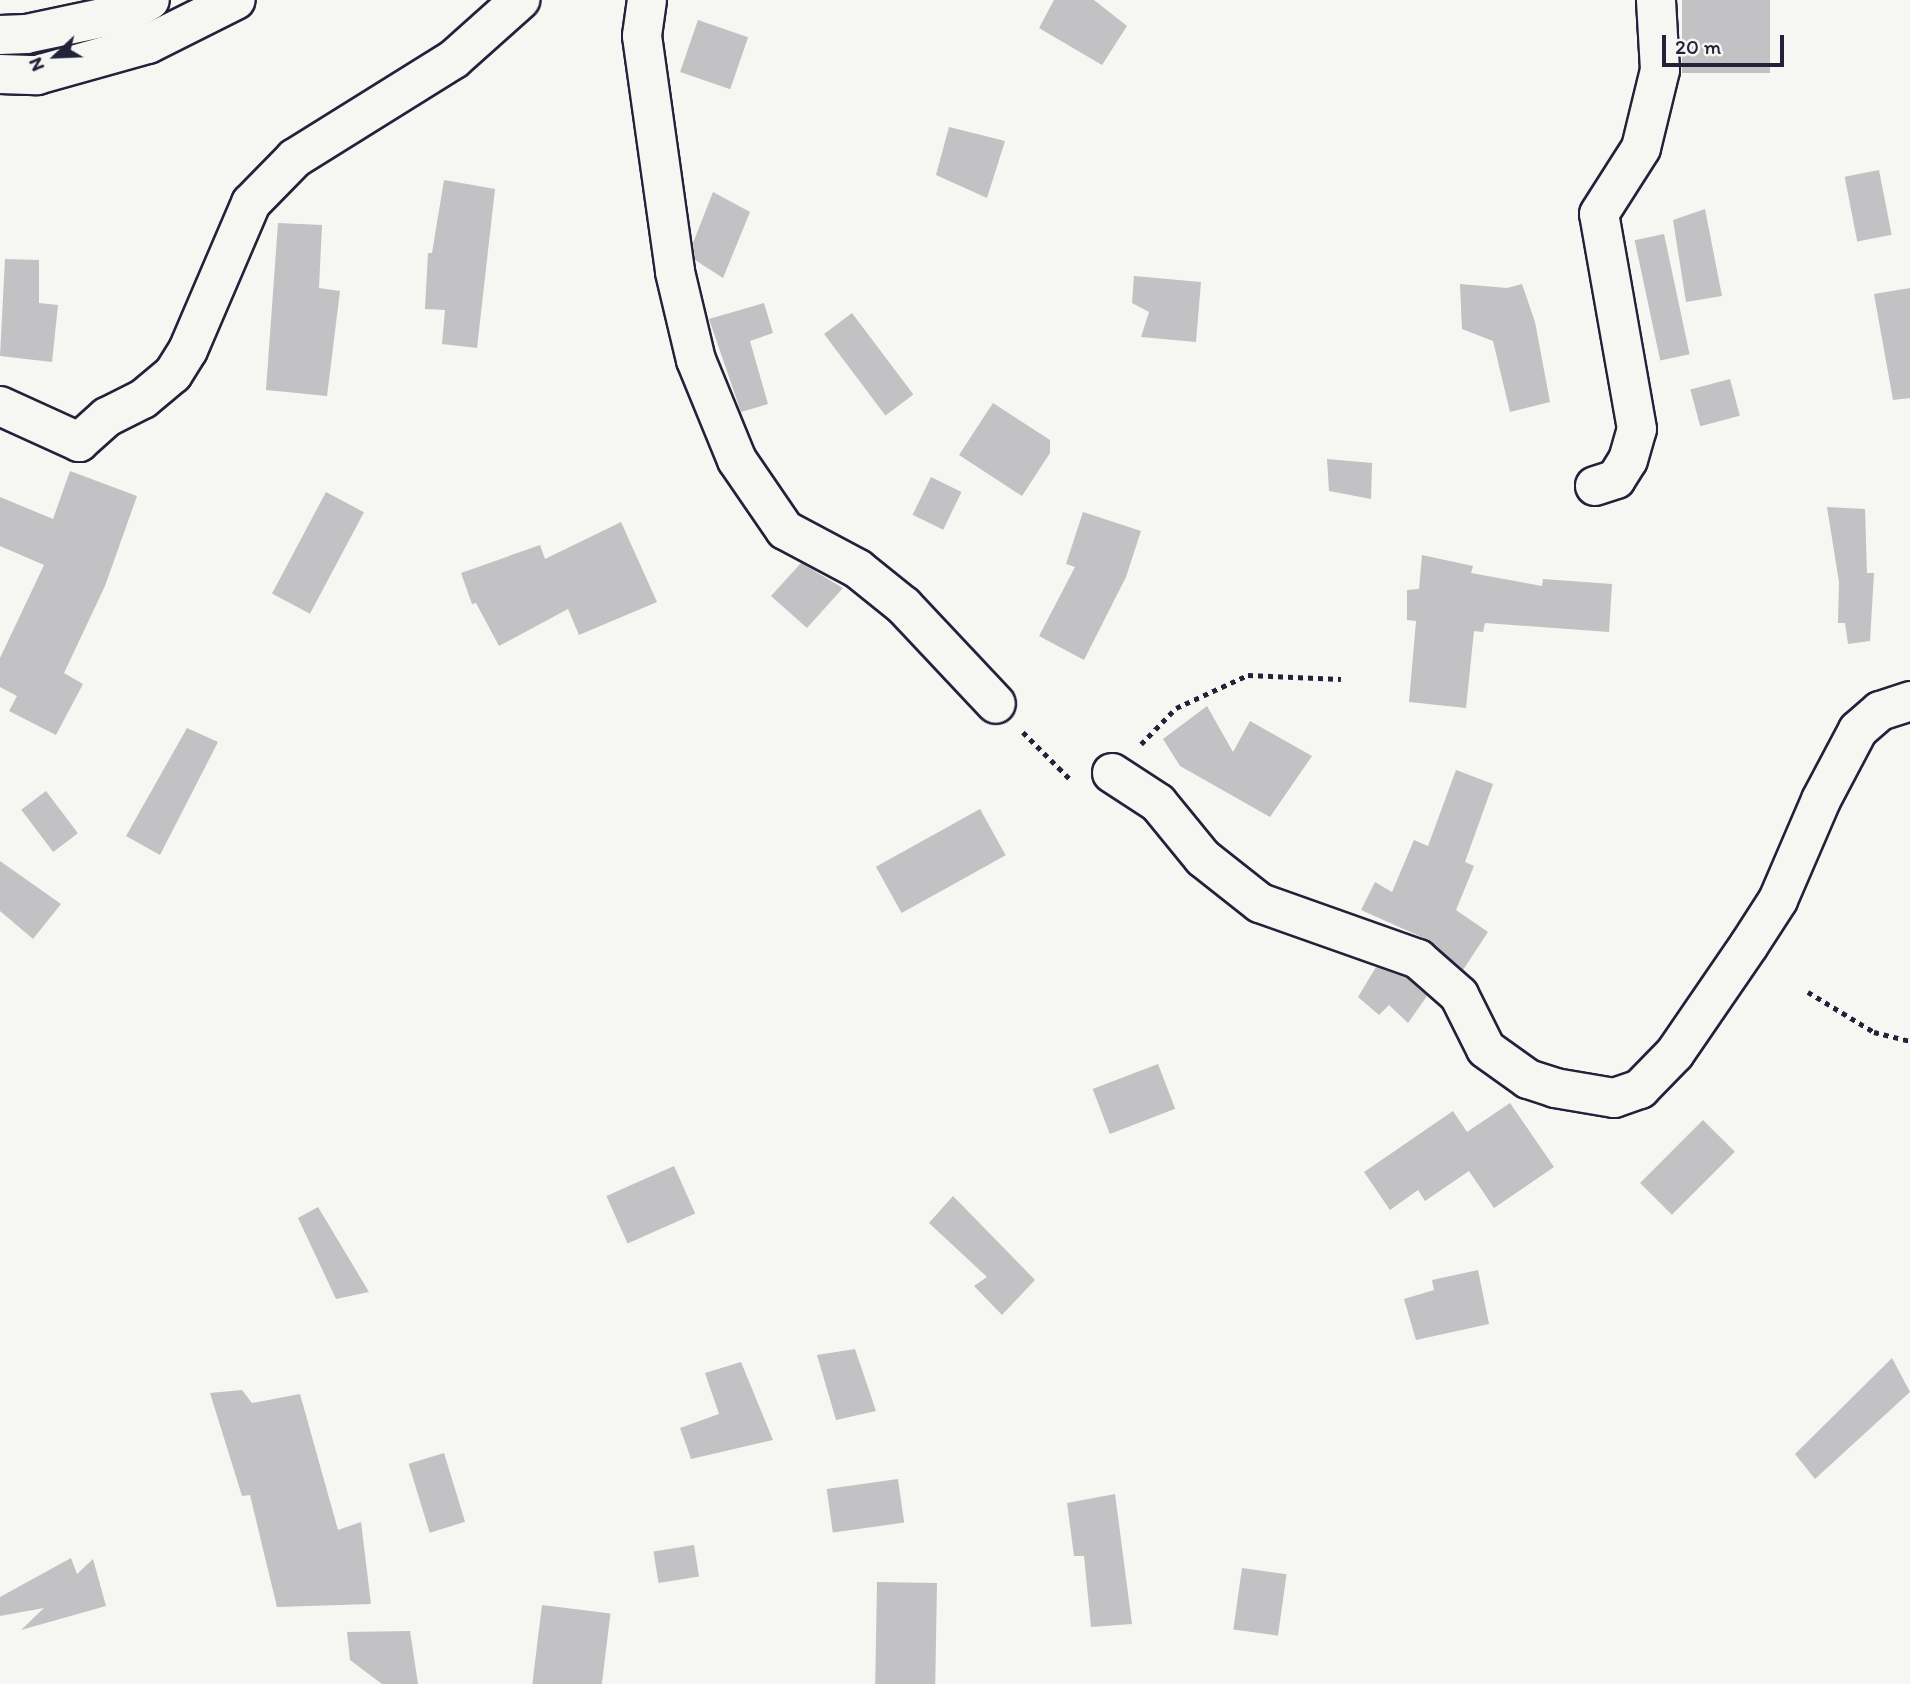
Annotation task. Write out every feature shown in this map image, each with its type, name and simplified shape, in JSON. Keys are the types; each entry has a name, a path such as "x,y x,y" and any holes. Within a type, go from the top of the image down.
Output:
{"main road":[{"path":"0,35 26,34 130,12 150,0"},
{"path":"0,74 37,75 148,44 236,0"},
{"path":"0,406 79,442 107,417 143,399 173,374 188,350 251,204 295,158 454,59 520,0"},
{"path":"647,0 642,36 675,272 696,360 737,460 785,530 858,569 904,606 996,704"},
{"path":"1595,486 1616,479 1628,460 1637,429 1599,214 1641,148 1660,70 1656,0"},
{"path":"1112,773 1158,803 1203,858 1260,904 1418,958 1459,995 1486,1049 1528,1079 1614,1098 1640,1089 1675,1053 1749,945 1778,900 1821,800 1858,730 1880,711 1910,701"}],"path":[{"path":"996,704 1088,798 1176,708 1248,675 1341,679"},
{"path":"1808,992 1874,1032 1910,1041"}],"building":[{"path":"1054,0 1094,0 1127,26 1102,65 1039,28"},
{"path":"1682,0 1770,0 1770,73 1682,73"},
{"path":"698,20 748,37 730,89 680,72"},
{"path":"949,127 1005,141 987,198 936,175"},
{"path":"1879,170 1892,235 1857,241 1845,177"},
{"path":"444,180 495,189 477,348 442,344 445,310 425,309 428,253 432,253"},
{"path":"713,192 750,212 723,278 695,260 693,243"},
{"path":"1705,209 1722,296 1686,302 1673,220"},
{"path":"278,223 322,225 319,288 340,291 327,396 266,390"},
{"path":"1664,234 1690,354 1660,361 1635,240"},
{"path":"5,259 39,260 39,303 58,305 52,362 0,356"},
{"path":"1134,276 1201,282 1196,342 1141,337 1149,312 1132,303"},
{"path":"1460,284 1507,288 1522,284 1535,322 1550,402 1510,412 1493,341 1462,329"},
{"path":"1910,288 1910,398 1893,400 1874,294"},
{"path":"764,303 773,333 750,341 768,404 741,412 709,319"},
{"path":"852,313 913,394 885,416 824,334"},
{"path":"1730,379 1740,416 1700,426 1690,390"},
{"path":"993,403 1050,440 1050,453 1022,496 959,455"},
{"path":"1327,459 1372,463 1371,499 1329,491"},
{"path":"70,471 137,496 105,586 64,673 83,684 56,735 9,711 17,696 0,687 0,658 44,565 0,546 0,497 53,519"},
{"path":"931,477 962,492 943,530 913,515"},
{"path":"326,492 364,512 310,614 272,594"},
{"path":"1827,507 1865,509 1867,573 1874,573 1870,641 1848,644 1845,623 1838,623 1839,582"},
{"path":"1083,512 1141,531 1126,577 1084,660 1039,636 1075,567 1066,564"},
{"path":"621,522 657,602 579,635 568,609 499,646 476,603 472,604 461,573 540,545 545,559"},
{"path":"1422,555 1473,566 1471,573 1542,586 1543,579 1612,584 1609,632 1485,623 1483,632 1474,631 1466,708 1409,702 1416,621 1407,620 1407,590 1419,589"},
{"path":"801,563 843,588 807,628 771,596"},
{"path":"1207,706 1233,752 1250,721 1312,756 1270,817 1180,766 1163,739"},
{"path":"187,728 218,742 160,855 126,836"},
{"path":"1456,770 1493,784 1465,862 1474,866 1456,910 1488,932 1463,970 1426,939 1361,910 1375,882 1392,892 1414,840 1428,846"},
{"path":"46,791 78,833 53,852 21,810"},
{"path":"980,809 1006,855 902,913 876,867"},
{"path":"0,861 61,904 33,939 0,911"},
{"path":"1376,967 1407,978 1427,996 1408,1023 1389,1005 1379,1015 1358,997"},
{"path":"1158,1064 1175,1109 1110,1134 1093,1089"},
{"path":"1510,1103 1554,1167 1494,1208 1469,1171 1425,1201 1418,1190 1390,1210 1364,1172 1453,1111 1467,1132"},
{"path":"1703,1120 1735,1152 1672,1215 1640,1183"},
{"path":"674,1166 695,1214 628,1244 606,1196"},
{"path":"953,1196 1035,1280 1002,1315 974,1286 987,1277 929,1223"},
{"path":"318,1207 369,1292 336,1299 298,1218"},
{"path":"1478,1270 1489,1324 1416,1340 1404,1299 1434,1290 1432,1280"},
{"path":"855,1349 876,1411 836,1420 817,1355"},
{"path":"1892,1358 1910,1392 1815,1479 1795,1454"},
{"path":"741,1362 773,1440 691,1459 680,1428 719,1414 705,1373"},
{"path":"242,1390 252,1403 300,1394 338,1530 361,1522 371,1604 277,1607 250,1495 242,1496 210,1393"},
{"path":"444,1453 465,1522 430,1533 409,1464"},
{"path":"898,1479 904,1523 833,1533 827,1489"},
{"path":"1115,1494 1132,1624 1091,1627 1084,1556 1074,1556 1067,1503"},
{"path":"694,1545 699,1577 659,1583 654,1551"},
{"path":"71,1558 77,1574 93,1559 106,1606 21,1630 44,1608 0,1616 0,1597"},
{"path":"1242,1568 1287,1574 1278,1636 1233,1629"},
{"path":"877,1582 937,1583 935,1684 875,1684"},
{"path":"542,1605 610,1613 602,1684 532,1684"},
{"path":"410,1631 418,1684 382,1684 350,1660 347,1632"}]}
